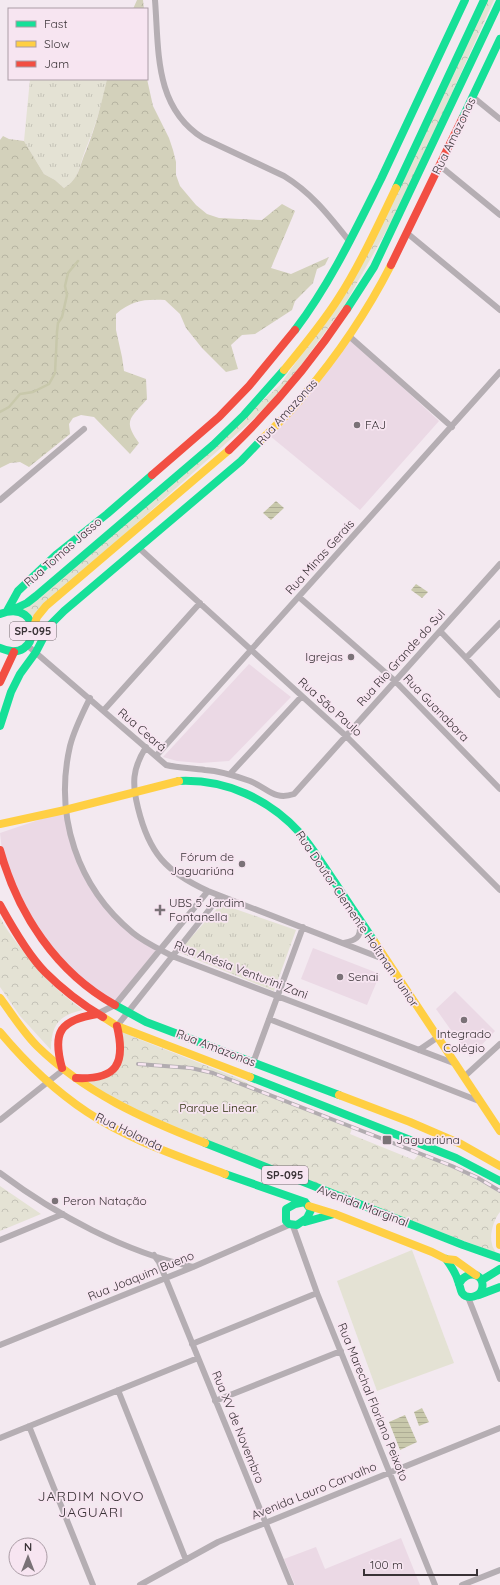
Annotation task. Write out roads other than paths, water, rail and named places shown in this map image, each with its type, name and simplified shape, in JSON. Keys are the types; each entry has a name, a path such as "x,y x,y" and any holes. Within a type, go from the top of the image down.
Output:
{"street":[{"path":"155,0 161,74 168,99 180,118 195,133 203,138 296,183 325,210 350,242"},
{"name":"Rua Tomas Jasso","path":"6,612 12,599 25,584 57,554 107,514 219,416 249,386 296,328 321,292 350,242 418,102 465,0"},
{"path":"6,612 27,603 36,596 213,445 244,415 275,381 310,338 338,299 373,234 484,0"},
{"path":"34,629 37,617 46,606 224,455 252,429 281,398 322,348 350,308 374,267 500,0"},
{"name":"Rua Amazonas","path":"0,726 11,692 20,674 36,652 50,626 64,610 241,461 303,397 349,336 379,288 407,233 500,39"},
{"path":"473,97 500,119"},
{"path":"439,165 500,215"},
{"path":"407,233 500,310"},
{"path":"349,336 452,427"},
{"name":"Rua Minas Gerais","path":"156,756 500,372"},
{"path":"0,500 84,429"},
{"name":"Rua São Paulo","path":"139,548 346,736 500,890"},
{"name":"Rua Rio Grande do Sul","path":"284,798 294,794 500,564"},
{"name":"Rua Guanabara","path":"299,597 395,681 500,789"},
{"path":"104,710 200,603"},
{"name":"SP-095","path":"0,648 7,652 21,650 28,646 33,636 34,629 31,621 25,614 19,611 6,612"},
{"path":"466,658 500,623"},
{"path":"440,631 500,695"},
{"name":"Rua Ceará","path":"28,646 166,765 230,774 252,782 273,794 284,798"},
{"name":"SP-095","path":"0,682 14,652"},
{"path":"230,774 302,696"},
{"name":"Rua Anésia Venturini Zani","path":"90,698 70,746 66,774 66,810 71,841 78,858 85,874 108,908 133,933 172,956 456,1064"},
{"path":"146,747 138,759 134,774 134,792 143,829 153,849 167,865 186,881 208,891 386,960"},
{"name":"Rua Doutor Clemente Holtman Junior","path":"0,824 66,810 179,781 204,781 226,785 250,793 275,809 301,834 465,1076 479,1101 500,1131"},
{"name":"Rua Amazonas","path":"0,850 12,886 25,913 52,953 72,973 115,1005 146,1022 410,1122 461,1144 500,1166"},
{"path":"0,1120 63,1070 57,1054 56,1042 64,1026 72,1020 83,1016 97,1014 115,1005 208,891"},
{"path":"76,1078 90,1080 102,1077 113,1071 119,1062 121,1051 117,1026 220,896"},
{"path":"0,905 12,926 44,971 80,1002 117,1026 456,1158 500,1182"},
{"path":"344,943 353,941 358,936 361,930 358,918"},
{"path":"253,1063 304,927"},
{"name":"SP-095","path":"0,998 36,1045 63,1070 76,1078"},
{"path":"269,1019 479,1101"},
{"name":"Rua Holanda","path":"0,1032 20,1056 48,1082 87,1112 121,1131 156,1147 259,1186"},
{"path":"419,1050 438,1037"},
{"path":"465,1076 500,1044"},
{"name":"Avenida Marginal","path":"76,1078 132,1113 164,1127 462,1245 500,1258"},
{"path":"0,1173 16,1185 63,1214 112,1239 176,1263 193,1267"},
{"path":"259,1186 335,1214 432,1252 446,1259 455,1260 464,1265 479,1278 483,1286 479,1295"},
{"path":"259,1186 282,1200 286,1209 286,1220 291,1225 335,1214"},
{"path":"286,1209 299,1202 307,1204 311,1210 310,1216 304,1222"},
{"path":"0,1240 63,1214"},
{"name":"Rua Joaquim Bueno","path":"0,1345 193,1267 291,1225"},
{"name":"Rua Marechal Floriano Peixoto","path":"291,1225 435,1585"},
{"path":"500,1227 500,1245"},
{"name":"Rua XV de Novembro","path":"154,1255 159,1262 291,1585"},
{"path":"446,1259 452,1266 461,1292 468,1297 472,1298 500,1287"},
{"path":"459,1284 466,1275 479,1278 492,1275 500,1269"},
{"path":"192,1344 317,1293"},
{"path":"468,1297 500,1379"},
{"path":"215,1401 341,1351"},
{"path":"0,1438 198,1358"},
{"path":"118,1390 186,1560"},
{"path":"30,1426 93,1585"},
{"name":"Avenida Lauro Carvalho","path":"140,1585 218,1542 500,1428"},
{"path":"462,1585 500,1570"}],"waterway":[{"path":"0,412 9,407 20,394 33,392 49,384 55,373 58,323 62,317 67,295 65,286 68,273 78,261"}],"railway":[{"path":"138,1064 191,1068 213,1073 452,1166 478,1178 500,1191"}],"place":[{"name":"FAJ","path":"357,425"},
{"name":"Igrejas","path":"351,657"},
{"name":"Fórum de Jaguariúna","path":"242,864"},
{"name":"UBS 5 Jardim Fontanella","path":"160,910"},
{"name":"Senai","path":"340,977"},
{"name":"Integrado Colégio","path":"464,1020"},
{"name":"Jaguariúna","path":"387,1140"},
{"name":"Peron Natação","path":"55,1201"}],"district":[{"name":"JARDIM NOVO JAGUARI","path":"91,1504"}],"park label":[{"name":"Parque Linear","path":"218,1108"}]}
